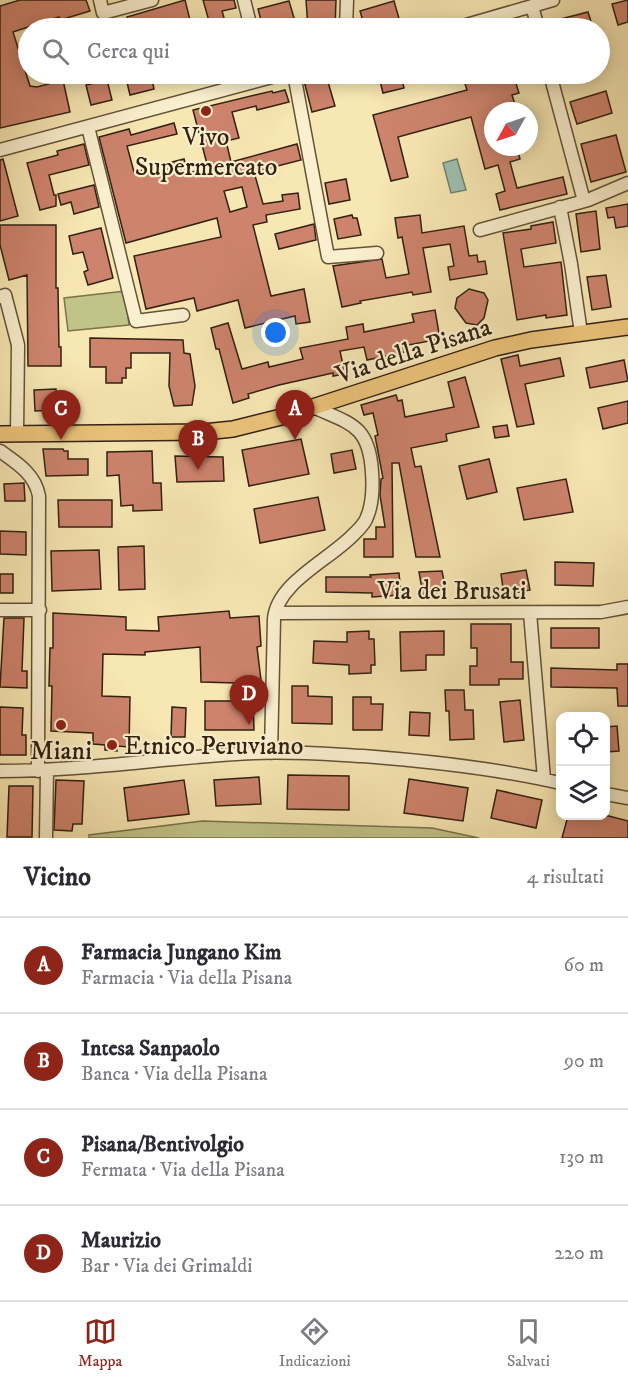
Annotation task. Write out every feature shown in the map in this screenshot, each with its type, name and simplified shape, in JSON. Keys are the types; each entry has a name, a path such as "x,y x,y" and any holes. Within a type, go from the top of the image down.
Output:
{"main road":[{"name":"Via della Pisana","path":"0,434 214,431 249,426 313,408 488,350 531,340 628,327"}],"street":[{"path":"99,0 103,13 152,0"},
{"path":"244,0 249,18"},
{"path":"346,18 347,0"},
{"path":"491,18 553,0"},
{"path":"532,6 535,18"},
{"path":"0,150 236,84"},
{"path":"296,84 328,257 377,253"},
{"path":"553,84 584,201"},
{"path":"88,127 136,321 183,315"},
{"path":"480,230 584,201 628,183"},
{"path":"560,207 581,333"},
{"path":"2,296 14,327 18,351 17,433"},
{"path":"271,753 275,613 279,600 291,586 339,549 356,532 365,521 370,506 372,469 364,436 352,424 313,408"},
{"path":"0,451 26,470 38,492 46,838"},
{"name":"Via dei Brusati","path":"275,613 601,612 628,607"},
{"path":"0,610 40,610"},
{"path":"530,613 544,780"},
{"path":"0,771 124,765 202,756 317,753 430,761 485,768 556,782"},
{"path":"610,795 628,798"}],"green space":[{"path":"125,291 129,325 68,331 64,298"},
{"path":"202,821 432,828 479,838 89,838 89,835"}],"shaded area":[{"path":"457,159 466,190 451,193 443,163"}],"building":[{"path":"20,0 86,0 90,11 67,18 18,18 18,30 13,32 18,48 18,84 37,87 64,84 70,112 0,128 0,6"},
{"path":"185,0 190,18 127,18"},
{"path":"203,0 234,0 236,8 222,11 224,18 208,18"},
{"path":"306,0 336,0 335,18 307,18"},
{"path":"628,0 628,22 618,25 612,4"},
{"path":"289,1 294,18 260,18 258,9"},
{"path":"394,1 399,18 362,18 360,11"},
{"path":"588,12 590,18 565,18"},
{"path":"108,84 112,100 91,105 86,85"},
{"path":"127,84 153,84 154,89 130,95"},
{"path":"305,84 329,84 335,106 312,112"},
{"path":"381,84 403,84 404,88 383,93"},
{"path":"465,84 516,84 519,93 512,95 514,102 484,102 484,156 519,156 520,159 510,162 517,188 563,177 567,194 500,210 496,194 505,191 498,165 485,169 471,117 398,137 408,177 391,181 373,115 467,90"},
{"path":"285,90 289,102 257,110 256,106 232,112 239,138 226,141 231,162 297,144 301,160 254,172 263,204 283,201 282,195 298,193 300,209 266,215 267,222 253,225 271,296 304,289 310,322 296,324 295,316 245,328 238,300 197,311 194,298 146,309 134,256 221,237 217,218 126,243 99,137 129,129 131,135 174,123 177,134 127,146 134,172 184,159 188,173 208,168 193,110 272,91 273,93","holes":["242,187 247,207 230,212 224,191"]},
{"path":"606,91 612,113 577,124 570,102"},
{"path":"616,135 626,172 591,182 581,144"},
{"path":"84,144 89,165 49,175 54,195 56,195 56,206 40,210 27,163 58,155 57,151"},
{"path":"3,159 18,216 0,221 0,160"},
{"path":"346,179 350,200 329,204 325,183"},
{"path":"94,185 99,207 74,214 71,202 61,205 58,194"},
{"path":"628,204 628,226 616,228 614,217 608,218 606,208"},
{"path":"596,211 600,249 581,252 576,214"},
{"path":"352,215 353,218 357,218 361,235 338,239 334,219"},
{"path":"420,215 422,233 464,226 469,256 477,255 478,262 485,261 487,274 450,280 448,267 454,266 450,244 423,248 431,292 413,295 412,292 360,301 361,303 342,307 333,266 382,259 386,278 409,274 402,237 398,238 395,218"},
{"path":"553,222 556,243 521,249 524,267 561,262 567,315 546,318 546,315 517,320 503,233 531,229 531,226"},
{"path":"314,224 316,240 279,249 275,234"},
{"path":"0,225 56,225 56,288 58,288 61,366 28,366 27,275 9,280 0,245"},
{"path":"101,228 113,278 88,285 84,272 88,270 83,252 73,254 69,236"},
{"path":"606,275 611,307 592,310 587,277"},
{"path":"469,289 484,293 488,300 484,318 477,325 466,323 455,308 457,298"},
{"path":"435,310 440,339 403,346 405,352 367,360 364,347 340,351 345,374 333,376 333,373 279,385 248,394 249,398 233,403 211,328 228,323 242,369 268,362 269,367 303,359 300,348 348,339 346,327 363,324 364,332 414,322 412,314"},
{"path":"90,338 183,340 184,353 190,354 195,386 192,405 174,406 169,386 170,353 131,353 131,368 126,368 126,378 122,378 122,383 106,383 106,367 90,367"},
{"path":"518,355 520,366 560,358 564,376 525,384 534,424 517,427 501,359"},
{"path":"624,360 628,381 590,388 586,368"},
{"path":"465,377 479,427 446,434 447,441 411,448 415,467 421,466 440,557 416,557 399,463 392,463 393,557 364,557 364,539 376,539 376,527 385,527 380,495 383,478 375,436 378,435 373,413 364,415 361,405 396,395 398,401 402,400 405,417 454,407 448,382"},
{"path":"56,389 56,410 35,411 34,390"},
{"path":"628,401 628,423 603,429 598,408"},
{"path":"507,425 509,436 495,438 493,427"},
{"path":"301,439 309,474 249,486 242,450"},
{"path":"43,449 68,451 68,459 88,459 88,475 46,476"},
{"path":"352,450 356,469 334,473 331,454"},
{"path":"152,451 153,483 161,483 162,510 133,511 133,505 121,506 119,475 107,476 107,452"},
{"path":"175,456 223,457 224,481 177,482"},
{"path":"489,459 497,492 467,499 459,466"},
{"path":"566,479 573,512 524,520 517,488"},
{"path":"24,483 25,501 5,501 4,484"},
{"path":"318,497 325,530 260,543 254,509"},
{"path":"58,500 112,500 112,527 59,527"},
{"path":"0,531 26,532 26,555 0,554"},
{"path":"144,546 145,589 119,590 118,547"},
{"path":"99,550 101,589 52,591 51,551"},
{"path":"555,562 594,563 593,586 555,585"},
{"path":"526,570 530,590 504,595 501,574"},
{"path":"442,571 446,591 423,595 419,572"},
{"path":"399,573 401,595 372,597 372,593 326,592 326,577 371,577 370,575"},
{"path":"0,574 13,574 13,593 0,593"},
{"path":"229,611 230,618 259,616 261,646 257,647 261,680 237,683 201,682 200,647 145,652 145,655 103,654 102,696 130,697 129,747 117,746 117,751 105,750 105,745 93,744 93,733 51,731 52,686 49,686 50,648 53,648 53,613 126,617 126,630 159,631 158,617"},
{"path":"4,618 24,618 22,671 27,671 27,688 0,687"},
{"path":"471,624 511,624 511,662 523,662 523,679 499,679 499,685 470,685 470,666 477,666 477,648 471,648"},
{"path":"551,628 599,628 599,648 551,648"},
{"path":"369,631 369,639 374,639 375,665 371,665 371,673 349,674 349,665 313,663 314,641 347,642 347,632"},
{"path":"444,631 444,655 426,655 426,670 401,671 400,632"},
{"path":"617,664 628,664 628,706 618,706 617,688 551,687 551,668 617,670"},
{"path":"292,686 308,686 308,696 332,697 332,724 292,723"},
{"path":"445,690 464,690 465,710 473,710 474,739 450,740 449,711 446,711"},
{"path":"353,697 371,697 371,704 383,704 382,730 353,730"},
{"path":"520,700 524,740 504,742 500,702"},
{"path":"205,701 253,701 254,730 205,730"},
{"path":"0,707 23,708 22,735 26,735 26,755 0,755"},
{"path":"172,707 186,708 185,737 171,737"},
{"path":"410,712 430,713 429,736 409,735"},
{"path":"617,726 619,751 610,752 610,727"},
{"path":"288,775 349,776 349,810 287,809"},
{"path":"259,777 261,804 216,806 214,780"},
{"path":"409,779 468,788 463,821 404,813"},
{"path":"56,780 84,781 82,824 73,824 72,831 54,830"},
{"path":"184,780 189,814 128,821 124,788"},
{"path":"9,786 33,786 32,837 7,837"},
{"path":"497,790 542,800 536,828 491,818"},
{"path":"610,816 628,821 628,838 562,838 567,820 610,820"}],"place":[{"name":"Vivo Supermercato","path":"206,111"},
{"name":"Pisana/Bentivolgio","path":"61,440"},
{"name":"Farmacia Jungano Kim","path":"295,440"},
{"name":"Intesa Sanpaolo","path":"198,470"},
{"name":"Miani","path":"61,725"},
{"name":"Maurizio","path":"249,725"},
{"name":"Etnico Peruviano","path":"112,745"}]}
